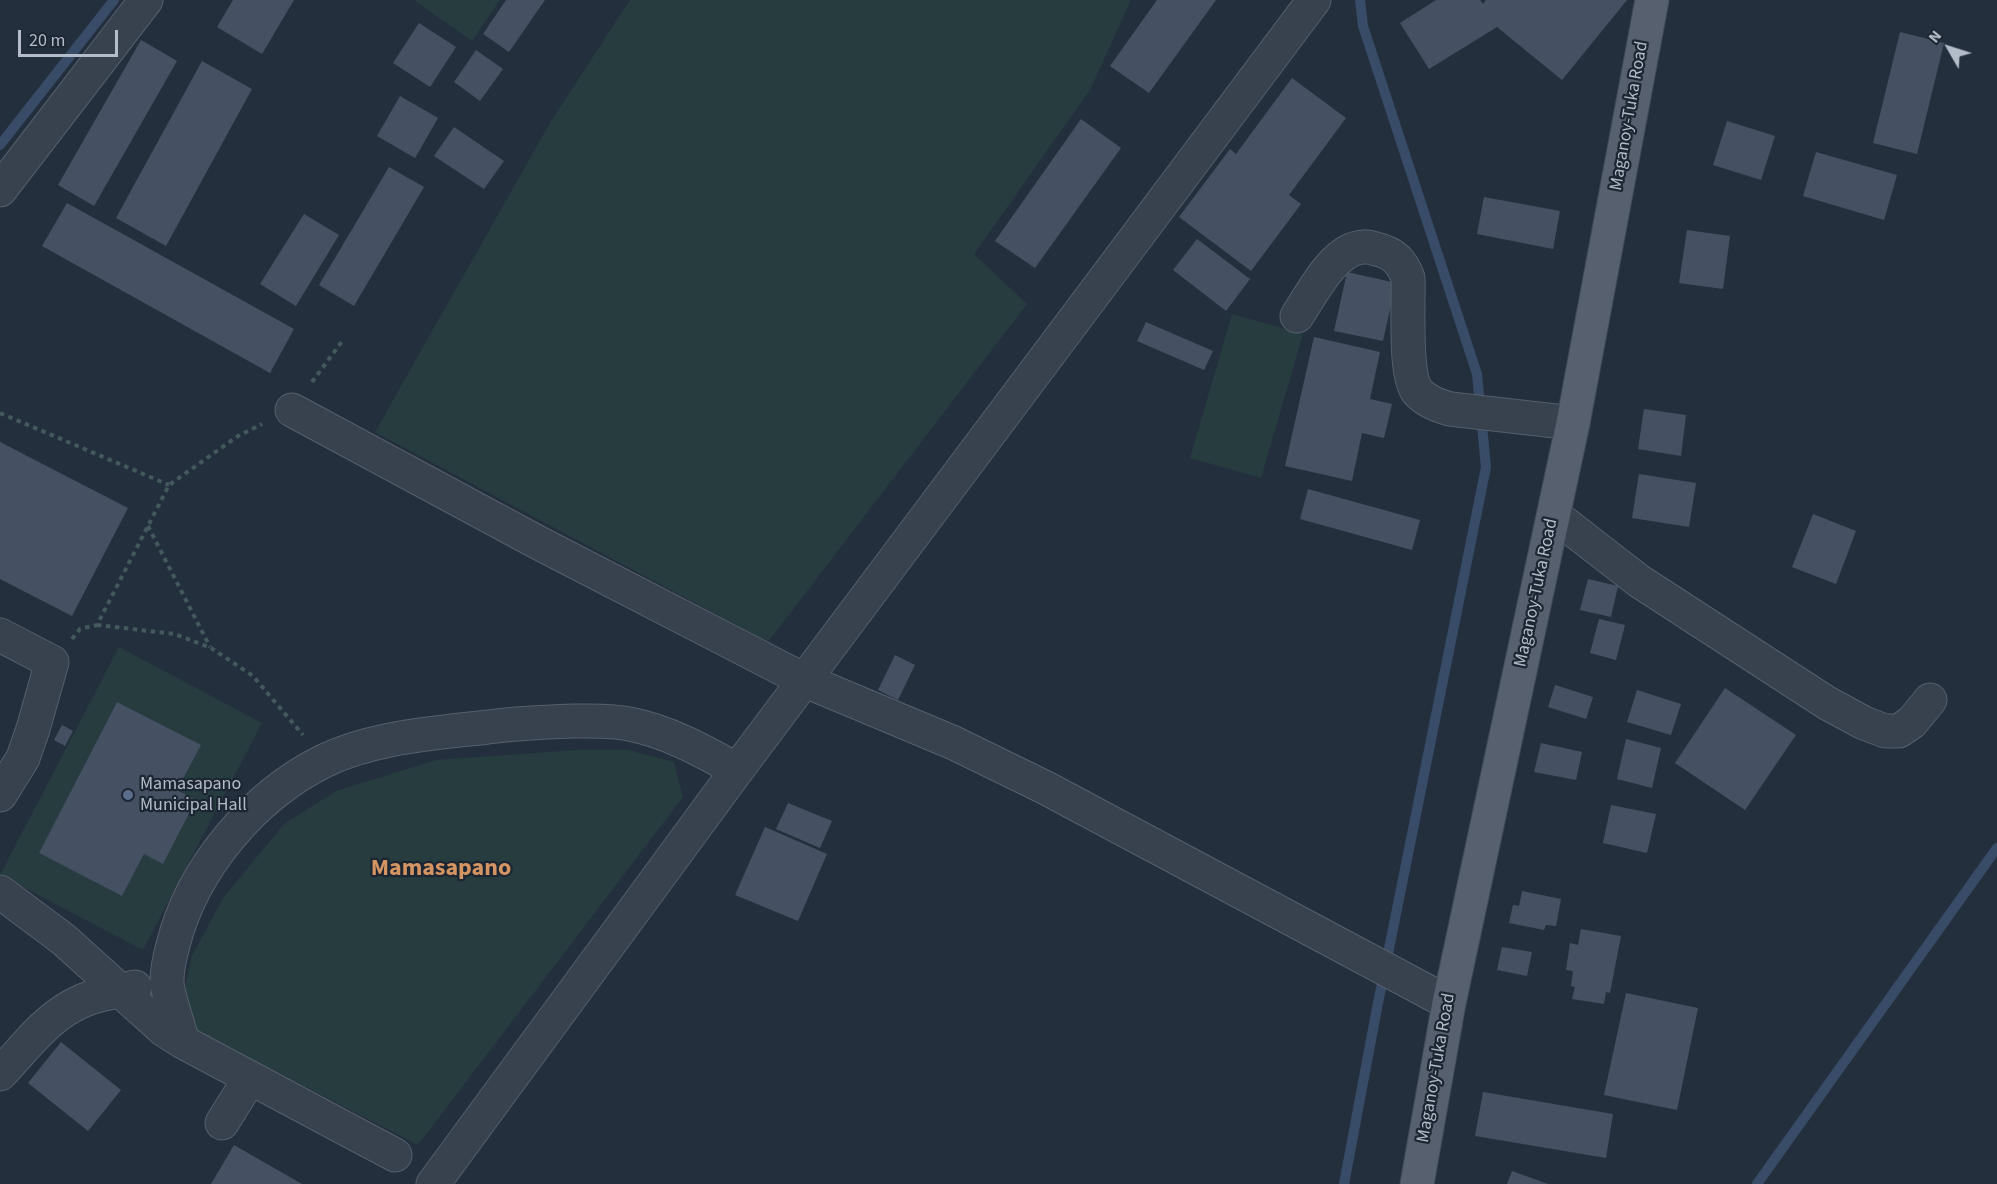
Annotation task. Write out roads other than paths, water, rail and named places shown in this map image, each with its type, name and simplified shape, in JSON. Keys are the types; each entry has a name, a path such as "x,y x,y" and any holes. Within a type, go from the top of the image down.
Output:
{"main road":[{"name":"Maganoy-Tuka Road","path":"1416,1184 1449,1003 1573,423 1652,0"}],"street":[{"path":"0,190 146,0"},
{"path":"433,1184 737,770 806,681 1314,0"},
{"path":"1298,316 1334,262 1342,254 1363,247 1388,251 1404,266 1408,278 1410,366 1418,392 1437,405 1450,409 1573,423"},
{"path":"292,410 537,542 806,681 954,743 1046,788 1449,1003"},
{"path":"1554,515 1607,558 1664,598 1827,703 1864,723 1885,731 1899,731 1912,722 1930,700"},
{"path":"0,635 52,662 23,758 0,795"},
{"path":"183,1042 166,982 179,920 201,876 253,811 280,787 325,760 363,747 415,735 524,722 595,721 629,723 698,748 737,770"},
{"path":"0,892 63,939 164,1030 395,1155"},
{"path":"0,1074 46,1026 70,1006 92,997 166,982"},
{"path":"222,1123 250,1078"}],"waterway":[{"path":"0,145 114,0"},
{"path":"1344,1184 1377,1008 1486,467 1477,374 1363,26 1360,0"},
{"path":"1757,1184 1997,848"}],"place":[{"name":"Mamasapano Municipal Hall","path":"128,795"}],"district":[{"name":"Mamasapano","path":"441,870"}]}
